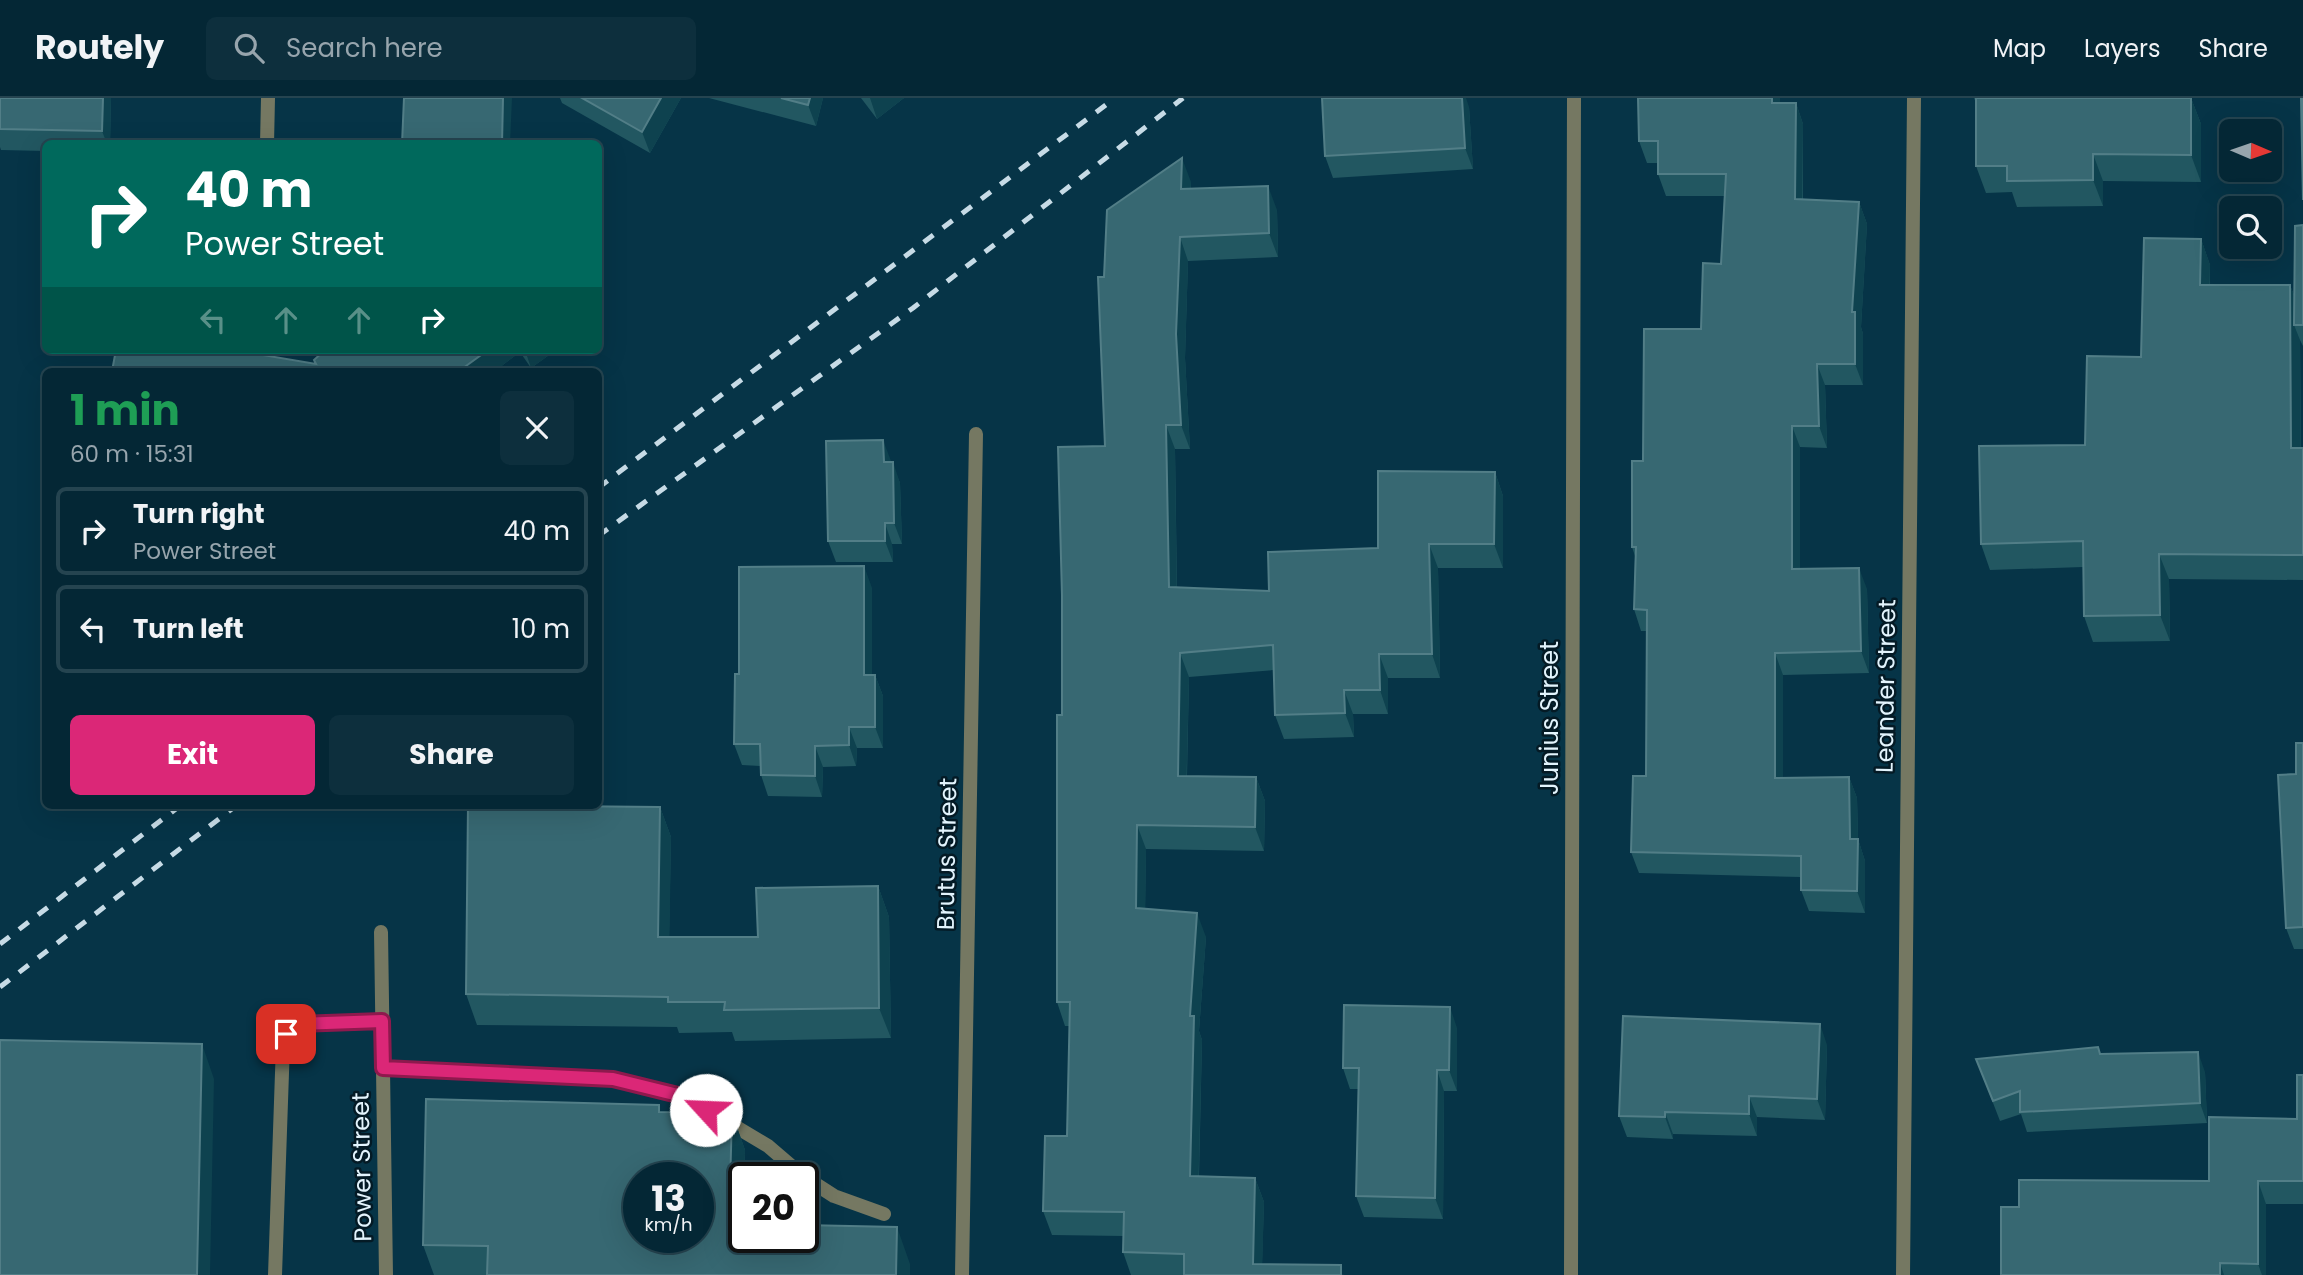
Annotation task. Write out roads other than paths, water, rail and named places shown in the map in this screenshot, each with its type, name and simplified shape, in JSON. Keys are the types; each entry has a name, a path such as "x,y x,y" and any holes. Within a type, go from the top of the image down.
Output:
{"street":[{"path":"267,140 268,98"},
{"name":"Junius Street","path":"1571,1275 1574,98"},
{"name":"Leander Street","path":"1903,1275 1914,98"},
{"name":"Brutus Street","path":"962,1275 976,434"},
{"name":"Power Street","path":"381,932 386,1275"},
{"path":"275,1275 283,1044 286,1034 298,1024 382,1021"},
{"path":"383,1068 613,1079 686,1097 768,1146 803,1177 834,1196 884,1214"}],"railway":[{"path":"602,485 1115,98"},
{"path":"602,533 913,308 1183,98"},
{"path":"0,944 176,809"},
{"path":"0,987 232,809"}]}
